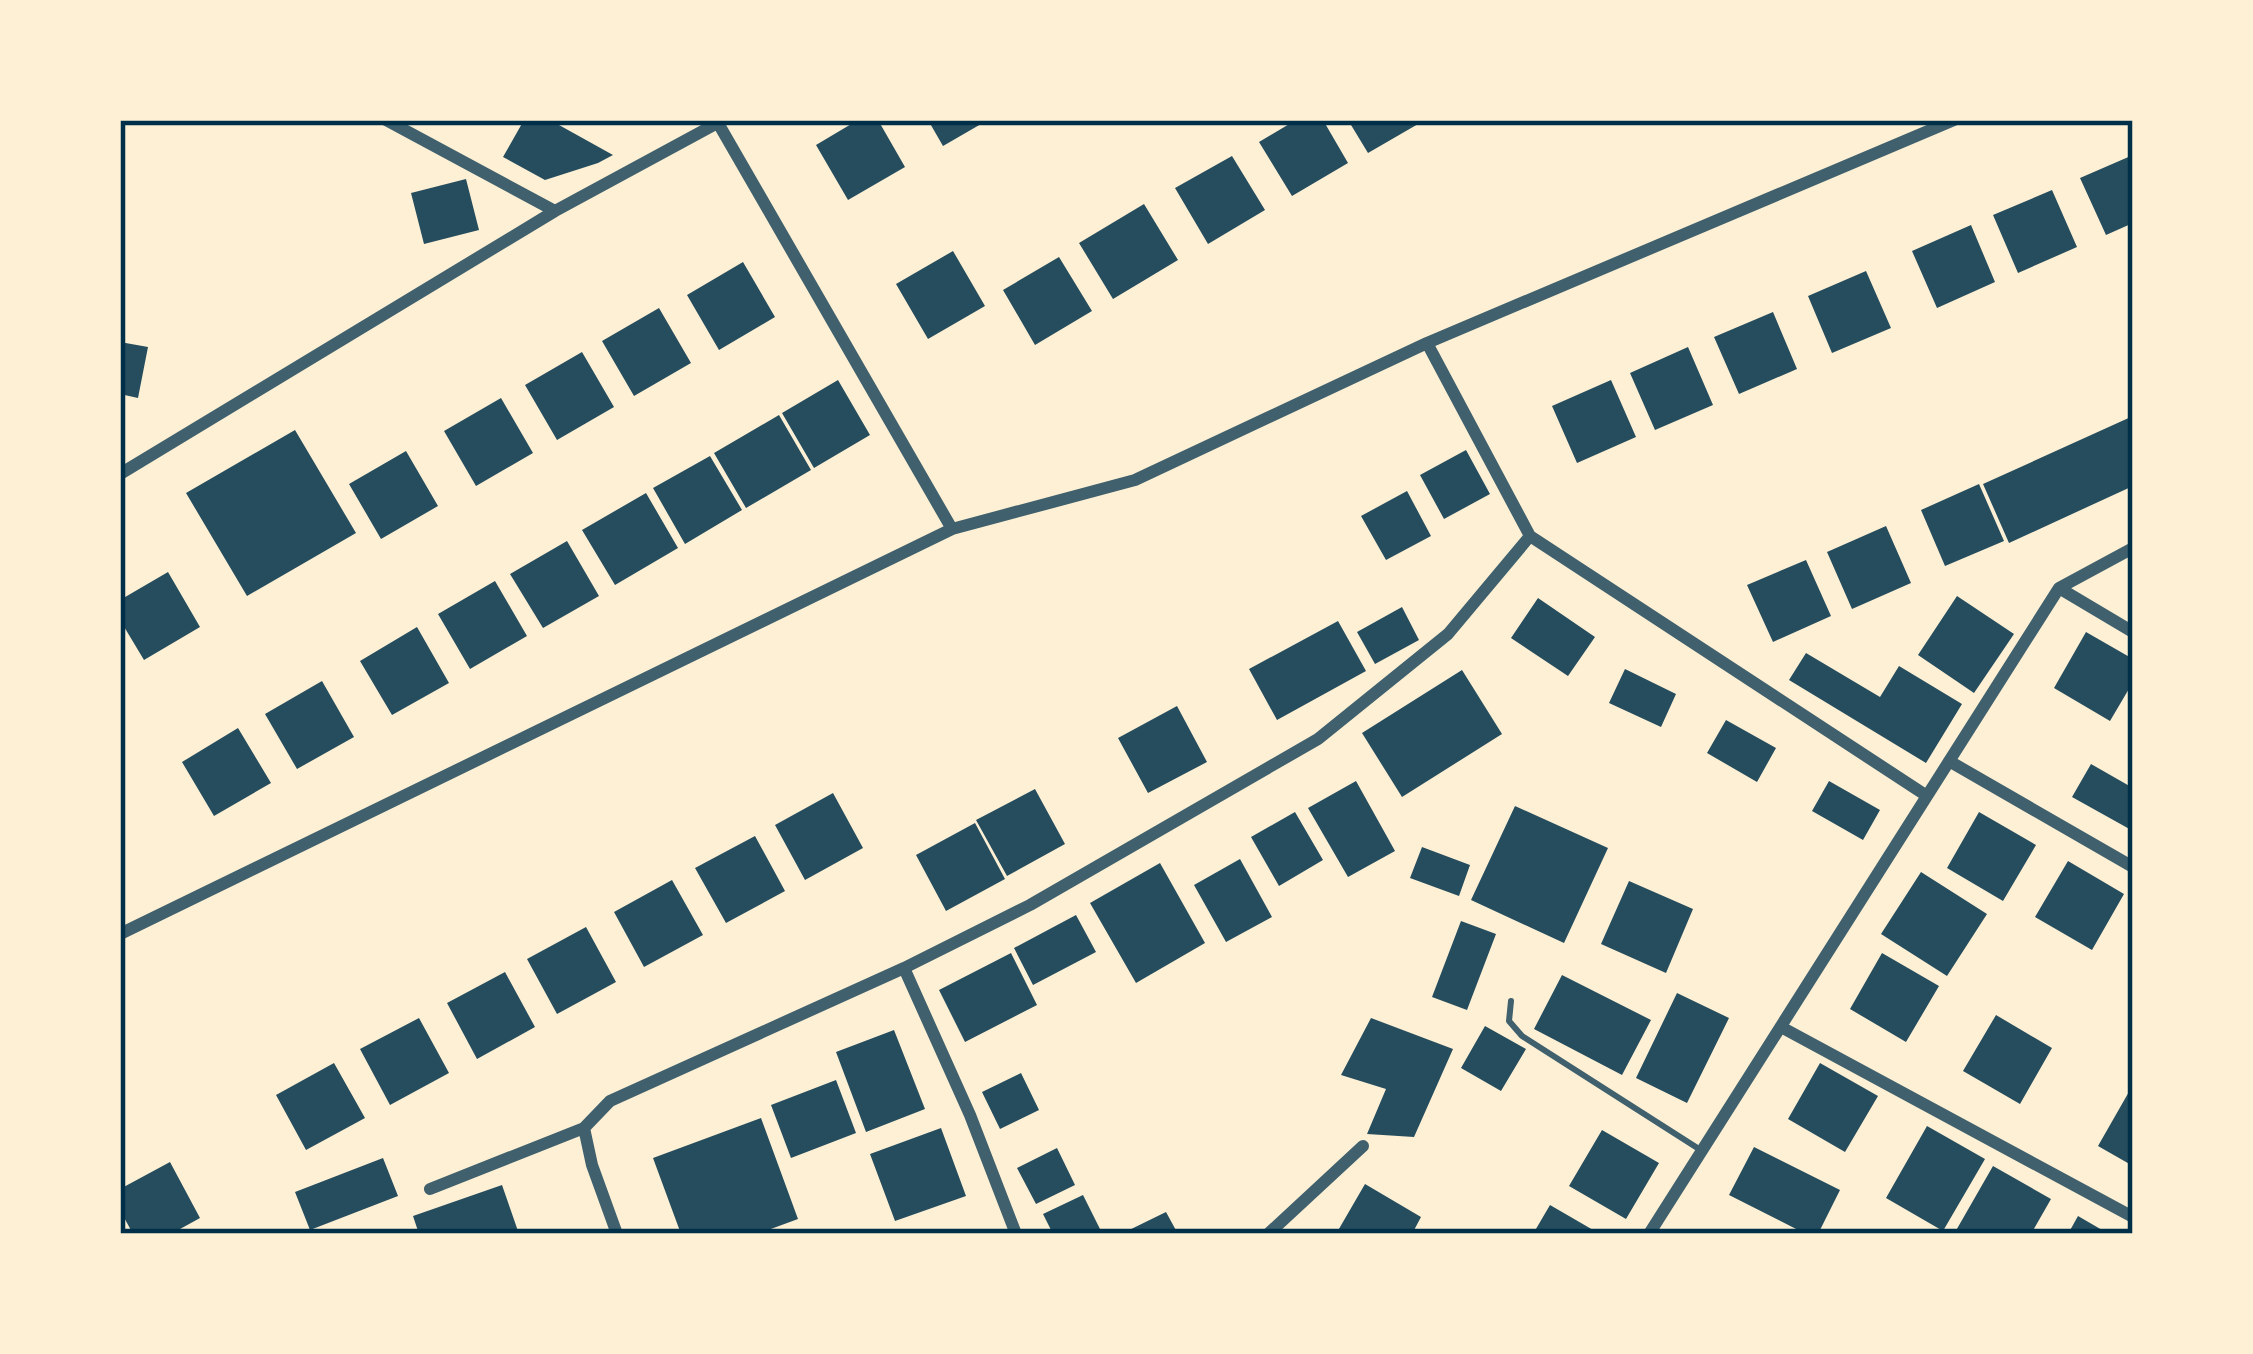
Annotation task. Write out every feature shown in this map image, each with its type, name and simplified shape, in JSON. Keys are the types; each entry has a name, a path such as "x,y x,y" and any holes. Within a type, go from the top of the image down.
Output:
{"street":[{"path":"386,120 554,211"},
{"path":"120,934 952,529 1135,480 1427,343 1954,120"},
{"path":"120,474 554,211 720,121 952,529"},
{"path":"1427,343 1530,536 1927,796"},
{"path":"430,1189 584,1128 610,1101 904,968 1030,905 1318,739 1448,634 1530,536"},
{"path":"1649,1234 2059,588 2133,548"},
{"path":"2059,588 2133,632"},
{"path":"1949,761 2133,867"},
{"path":"904,968 970,1115 1016,1234"},
{"path":"1781,1027 2133,1217"},
{"path":"584,1128 617,1234"},
{"path":"1268,1234 1363,1146"}],"lane":[{"path":"1511,1001 1509,1021 1522,1036 1702,1151"}],"building":[{"path":"524,120 550,120 613,155 545,180 503,157"},
{"path":"858,120 878,120 905,167 848,200 816,145"},
{"path":"928,120 988,120 943,146"},
{"path":"1296,120 1323,120 1348,163 1292,196 1259,142"},
{"path":"1348,120 1425,120 1368,153"},
{"path":"2133,155 2133,223 2106,235 2080,178"},
{"path":"1232,156 1265,210 1208,244 1175,188"},
{"path":"466,179 479,230 424,244 411,193"},
{"path":"2052,190 2077,247 2018,273 1993,215"},
{"path":"1144,204 1178,260 1113,299 1079,243"},
{"path":"1971,225 1995,282 1937,308 1912,251"},
{"path":"953,251 985,306 928,339 896,284"},
{"path":"1059,257 1092,311 1035,345 1003,290"},
{"path":"743,262 775,317 719,350 687,295"},
{"path":"1866,271 1891,328 1832,353 1808,296"},
{"path":"659,308 691,363 634,396 602,341"},
{"path":"1773,312 1797,369 1739,394 1714,337"},
{"path":"120,342 148,347 138,398 120,394"},
{"path":"1688,347 1713,405 1655,430 1630,373"},
{"path":"582,352 614,407 557,440 525,385"},
{"path":"838,380 870,435 814,468 782,413"},
{"path":"1611,380 1636,437 1577,463 1552,406"},
{"path":"501,398 533,453 476,486 444,431"},
{"path":"779,415 811,470 746,508 714,453"},
{"path":"2133,416 2133,486 2009,543 1983,484"},
{"path":"295,430 356,533 247,596 186,493"},
{"path":"1466,450 1490,494 1444,519 1420,475"},
{"path":"406,451 438,506 381,539 349,484"},
{"path":"710,456 742,510 685,544 653,488"},
{"path":"1979,484 2004,541 1945,566 1921,510"},
{"path":"1407,491 1431,536 1386,560 1361,516"},
{"path":"646,493 678,548 615,585 582,530"},
{"path":"1886,526 1911,583 1852,609 1827,552"},
{"path":"567,541 599,596 543,628 510,574"},
{"path":"1806,560 1831,616 1773,642 1747,585"},
{"path":"168,572 200,627 144,660 120,620 120,600"},
{"path":"495,581 527,636 470,669 438,614"},
{"path":"1957,596 2014,634 1974,693 1918,655"},
{"path":"1538,598 1595,637 1568,676 1511,638"},
{"path":"1402,607 1419,640 1375,664 1357,632"},
{"path":"1338,621 1366,671 1277,720 1249,669"},
{"path":"417,627 449,683 392,715 360,661"},
{"path":"2086,632 2133,659 2133,682 2110,721 2054,688"},
{"path":"1806,653 1880,697 1899,666 1962,704 1926,763 1789,680"},
{"path":"1625,669 1676,694 1661,727 1609,703"},
{"path":"1462,670 1502,734 1402,797 1362,733"},
{"path":"322,681 354,737 297,769 265,714"},
{"path":"1177,706 1207,762 1148,793 1118,738"},
{"path":"1726,720 1776,748 1757,782 1707,753"},
{"path":"238,728 271,783 214,816 182,762"},
{"path":"2091,764 2133,788 2133,831 2072,797"},
{"path":"1356,781 1395,851 1348,877 1308,808"},
{"path":"1829,781 1880,810 1863,840 1812,811"},
{"path":"1035,789 1065,844 1007,876 976,820"},
{"path":"833,793 863,848 805,880 775,825"},
{"path":"1515,806 1608,848 1564,943 1471,900"},
{"path":"1295,812 1323,860 1279,886 1251,837"},
{"path":"1979,812 2036,845 2003,901 1947,868"},
{"path":"975,823 1005,879 946,911 916,855"},
{"path":"755,836 785,891 726,923 695,868"},
{"path":"1422,847 1470,865 1459,896 1410,878"},
{"path":"1240,859 1272,917 1226,942 1194,885"},
{"path":"2068,861 2124,894 2092,950 2035,917"},
{"path":"1160,863 1205,943 1136,983 1090,903"},
{"path":"1921,872 1987,914 1947,976 1881,934"},
{"path":"672,880 703,935 644,967 614,912"},
{"path":"1629,881 1693,909 1666,973 1601,944"},
{"path":"1076,915 1096,952 1033,985 1014,948"},
{"path":"1461,921 1496,934 1467,1010 1432,997"},
{"path":"586,927 616,982 557,1014 527,959"},
{"path":"1011,953 1037,1005 965,1042 939,990"},
{"path":"1882,953 1939,986 1906,1042 1850,1009"},
{"path":"505,972 535,1027 477,1059 447,1003"},
{"path":"1562,975 1651,1020 1622,1075 1534,1029"},
{"path":"1677,993 1729,1018 1687,1103 1636,1078"},
{"path":"1996,1015 2052,1048 2020,1104 1963,1071"},
{"path":"419,1018 449,1073 390,1105 360,1049"},
{"path":"1371,1018 1453,1049 1414,1137 1367,1134 1386,1089 1341,1075"},
{"path":"1485,1026 1526,1049 1501,1091 1461,1068"},
{"path":"894,1030 925,1109 866,1132 836,1052"},
{"path":"334,1063 365,1118 306,1150 276,1095"},
{"path":"1820,1063 1878,1096 1845,1152 1788,1119"},
{"path":"1021,1073 1039,1110 1000,1129 982,1092"},
{"path":"836,1080 856,1133 791,1158 771,1105"},
{"path":"2130,1090 2133,1092 2133,1166 2098,1146"},
{"path":"761,1118 798,1219 757,1234 681,1234 653,1158"},
{"path":"1927,1126 1985,1159 1943,1231 1886,1198"},
{"path":"941,1128 966,1196 895,1221 870,1154"},
{"path":"1602,1130 1659,1163 1626,1219 1569,1186"},
{"path":"1754,1147 1840,1190 1818,1234 1806,1234 1729,1195"},
{"path":"1057,1148 1075,1185 1036,1204 1017,1168"},
{"path":"383,1158 398,1196 310,1230 295,1192"},
{"path":"170,1162 200,1218 171,1234 133,1234 120,1210 120,1189"},
{"path":"1993,1166 2051,1199 2031,1234 1954,1234"},
{"path":"1365,1184 1421,1217 1412,1234 1336,1234"},
{"path":"502,1185 519,1234 419,1234 413,1216"},
{"path":"1083,1195 1101,1231 1053,1234 1043,1214"},
{"path":"1550,1205 1600,1234 1533,1234"},
{"path":"1166,1212 1178,1234 1121,1234"},
{"path":"2078,1216 2109,1234 2068,1234"}]}
